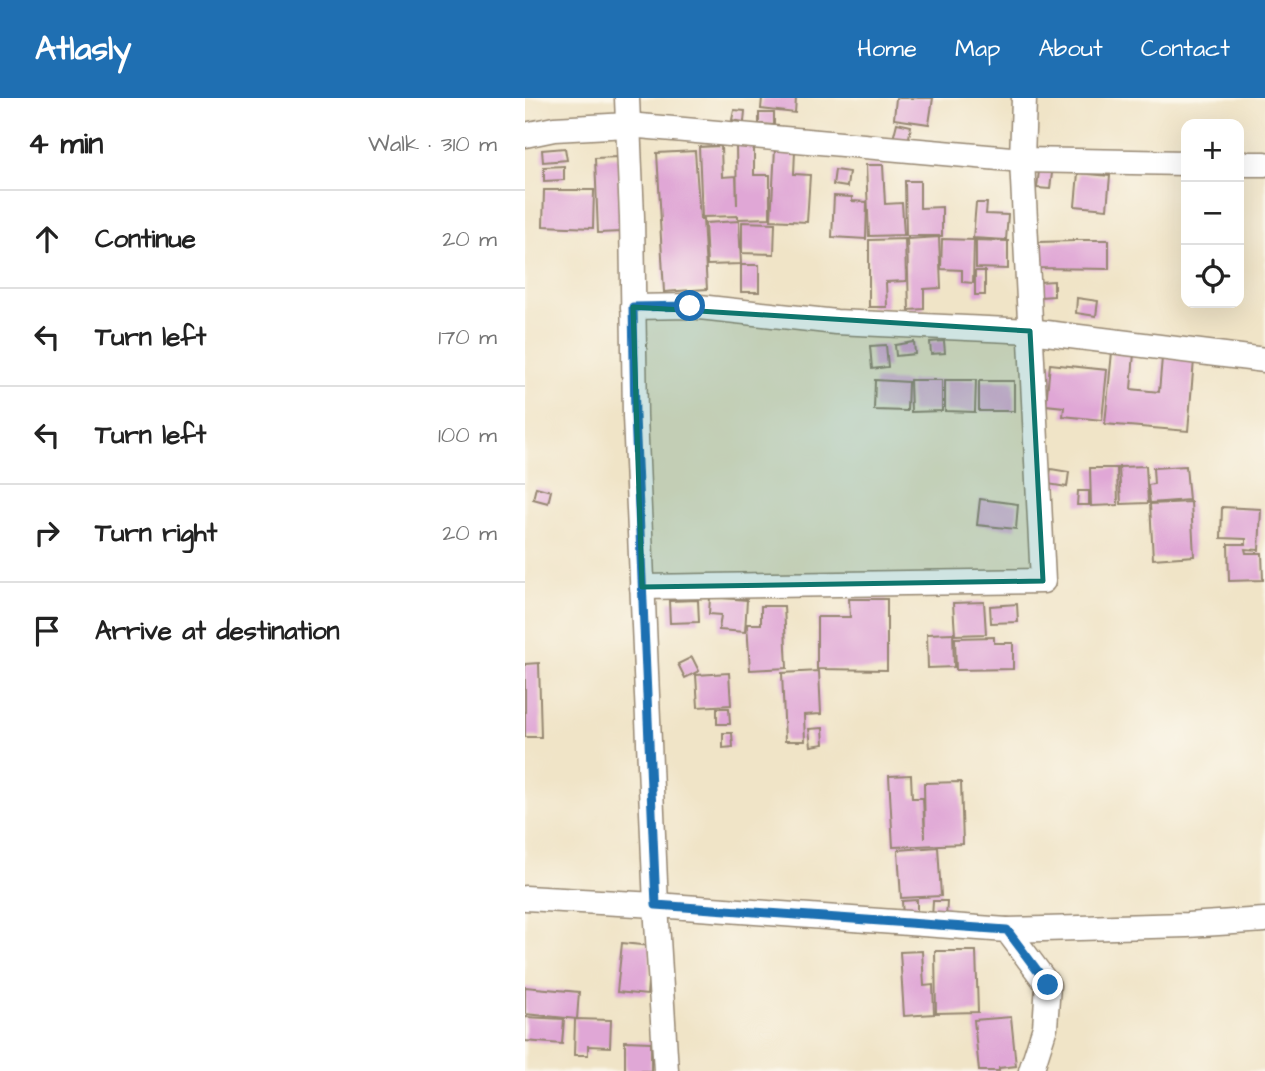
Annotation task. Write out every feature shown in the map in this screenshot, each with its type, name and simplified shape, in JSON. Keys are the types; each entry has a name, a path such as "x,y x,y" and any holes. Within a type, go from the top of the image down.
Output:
{"street":[{"path":"627,98 635,416 656,905 666,1071"},
{"path":"642,587 1043,581 1022,160 1024,98"},
{"path":"525,135 554,129 628,125 1022,160 1181,163"},
{"path":"1244,164 1265,164"},
{"path":"633,307 690,306 836,322 1030,331 1265,360"},
{"path":"525,898 1007,930 1265,920"},
{"path":"1007,930 1048,985 1045,1027 1031,1071"}],"highlighted area":[{"path":"633,307 1030,331 1043,581 642,587"}],"building":[{"path":"762,98 796,98 795,113 761,109"},
{"path":"896,98 933,98 929,124 894,119"},
{"path":"734,110 745,111 744,122 732,120"},
{"path":"759,113 774,113 774,125 759,124"},
{"path":"897,123 911,126 908,143 893,139"},
{"path":"754,144 754,175 770,175 770,218 702,217 699,147 721,146 722,177 736,176 737,205 736,145"},
{"path":"565,148 567,160 543,162 542,150"},
{"path":"775,149 795,150 794,174 810,175 807,222 771,220"},
{"path":"695,151 707,289 664,292 657,153"},
{"path":"618,157 621,232 598,233 595,158"},
{"path":"866,165 883,165 885,204 902,203 904,235 869,236"},
{"path":"564,166 564,180 544,181 544,167"},
{"path":"835,170 849,172 847,187 833,185"},
{"path":"1039,171 1052,173 1050,189 1037,188"},
{"path":"1078,173 1110,176 1107,209 1075,206"},
{"path":"905,181 920,181 920,208 942,207 942,236 906,236"},
{"path":"544,190 594,190 593,228 543,226"},
{"path":"834,196 852,197 852,201 867,202 866,239 832,237"},
{"path":"976,203 987,203 986,214 1008,215 1006,240 973,238"},
{"path":"739,221 741,264 707,265 705,223"},
{"path":"742,222 775,223 774,254 742,253"},
{"path":"939,237 941,288 924,289 924,309 909,310 907,239"},
{"path":"905,239 906,281 886,282 887,307 869,307 869,240"},
{"path":"942,239 974,240 973,283 962,282 962,270 941,269"},
{"path":"976,240 1008,241 1008,269 976,268"},
{"path":"1109,240 1109,269 1039,268 1039,242"},
{"path":"741,265 759,265 759,292 741,292"},
{"path":"975,271 985,271 985,295 975,295"},
{"path":"1054,281 1054,296 1040,297 1039,282"},
{"path":"1077,298 1098,301 1096,316 1076,313"},
{"path":"944,341 945,353 931,354 930,342"},
{"path":"914,342 915,354 896,356 895,345"},
{"path":"886,345 888,367 872,369 870,346"},
{"path":"1112,352 1134,353 1131,389 1159,392 1162,358 1194,360 1188,431 1105,424"},
{"path":"1050,364 1107,370 1102,420 1063,416 1064,407 1046,405"},
{"path":"875,380 908,382 907,411 874,410"},
{"path":"910,380 942,380 942,411 911,412"},
{"path":"945,380 976,380 975,412 945,411"},
{"path":"979,381 1014,381 1014,411 979,411"},
{"path":"1146,466 1148,503 1121,504 1119,467"},
{"path":"1186,466 1189,500 1150,503 1148,485 1154,484 1153,468"},
{"path":"1090,468 1117,468 1118,505 1091,506"},
{"path":"1051,469 1069,472 1067,487 1048,484"},
{"path":"536,487 551,491 548,503 533,499"},
{"path":"1078,491 1089,491 1089,505 1077,505"},
{"path":"980,499 1018,504 1016,529 977,525"},
{"path":"1191,502 1194,556 1153,559 1150,504"},
{"path":"1222,507 1261,509 1259,550 1245,549 1246,553 1262,553 1263,580 1229,581 1228,544 1246,544 1246,539 1221,538"},
{"path":"710,597 747,600 745,632 719,630 721,615 709,614"},
{"path":"849,599 887,599 887,670 817,669 817,617 850,617"},
{"path":"698,600 699,622 670,623 669,601"},
{"path":"984,602 986,634 955,635 953,603"},
{"path":"1017,604 1018,622 991,623 990,606"},
{"path":"761,606 784,606 787,668 750,670 747,624 761,624"},
{"path":"953,633 954,667 928,668 927,634"},
{"path":"994,637 994,643 1013,643 1013,669 956,670 955,638"},
{"path":"692,657 699,671 685,678 678,664"},
{"path":"539,663 541,737 525,737 525,664"},
{"path":"819,671 821,714 804,715 805,741 785,741 782,673"},
{"path":"729,673 731,705 698,707 696,675"},
{"path":"717,708 729,708 730,724 717,724"},
{"path":"823,728 824,744 811,746 809,729"},
{"path":"723,733 732,733 733,747 723,748"},
{"path":"911,775 912,798 923,798 925,838 924,783 961,782 963,844 893,847 889,776"},
{"path":"938,847 941,896 901,898 898,850"},
{"path":"917,900 917,916 903,917 902,901"},
{"path":"933,901 947,901 946,919 932,918"},
{"path":"622,943 651,946 647,995 617,992"},
{"path":"922,951 924,986 933,985 934,1014 904,1016 900,952"},
{"path":"935,951 976,951 978,1012 936,1013"},
{"path":"525,987 579,992 577,1019 525,1014"},
{"path":"525,1017 564,1019 562,1044 525,1041"},
{"path":"1011,1017 1016,1066 999,1068 999,1071 979,1071 974,1020"},
{"path":"575,1019 611,1020 610,1047 588,1046 588,1055 574,1055"},
{"path":"625,1041 651,1042 651,1071 625,1071"}],"route":[{"path":"690,306 633,307 635,416 656,905 1007,930 1048,985"}]}
